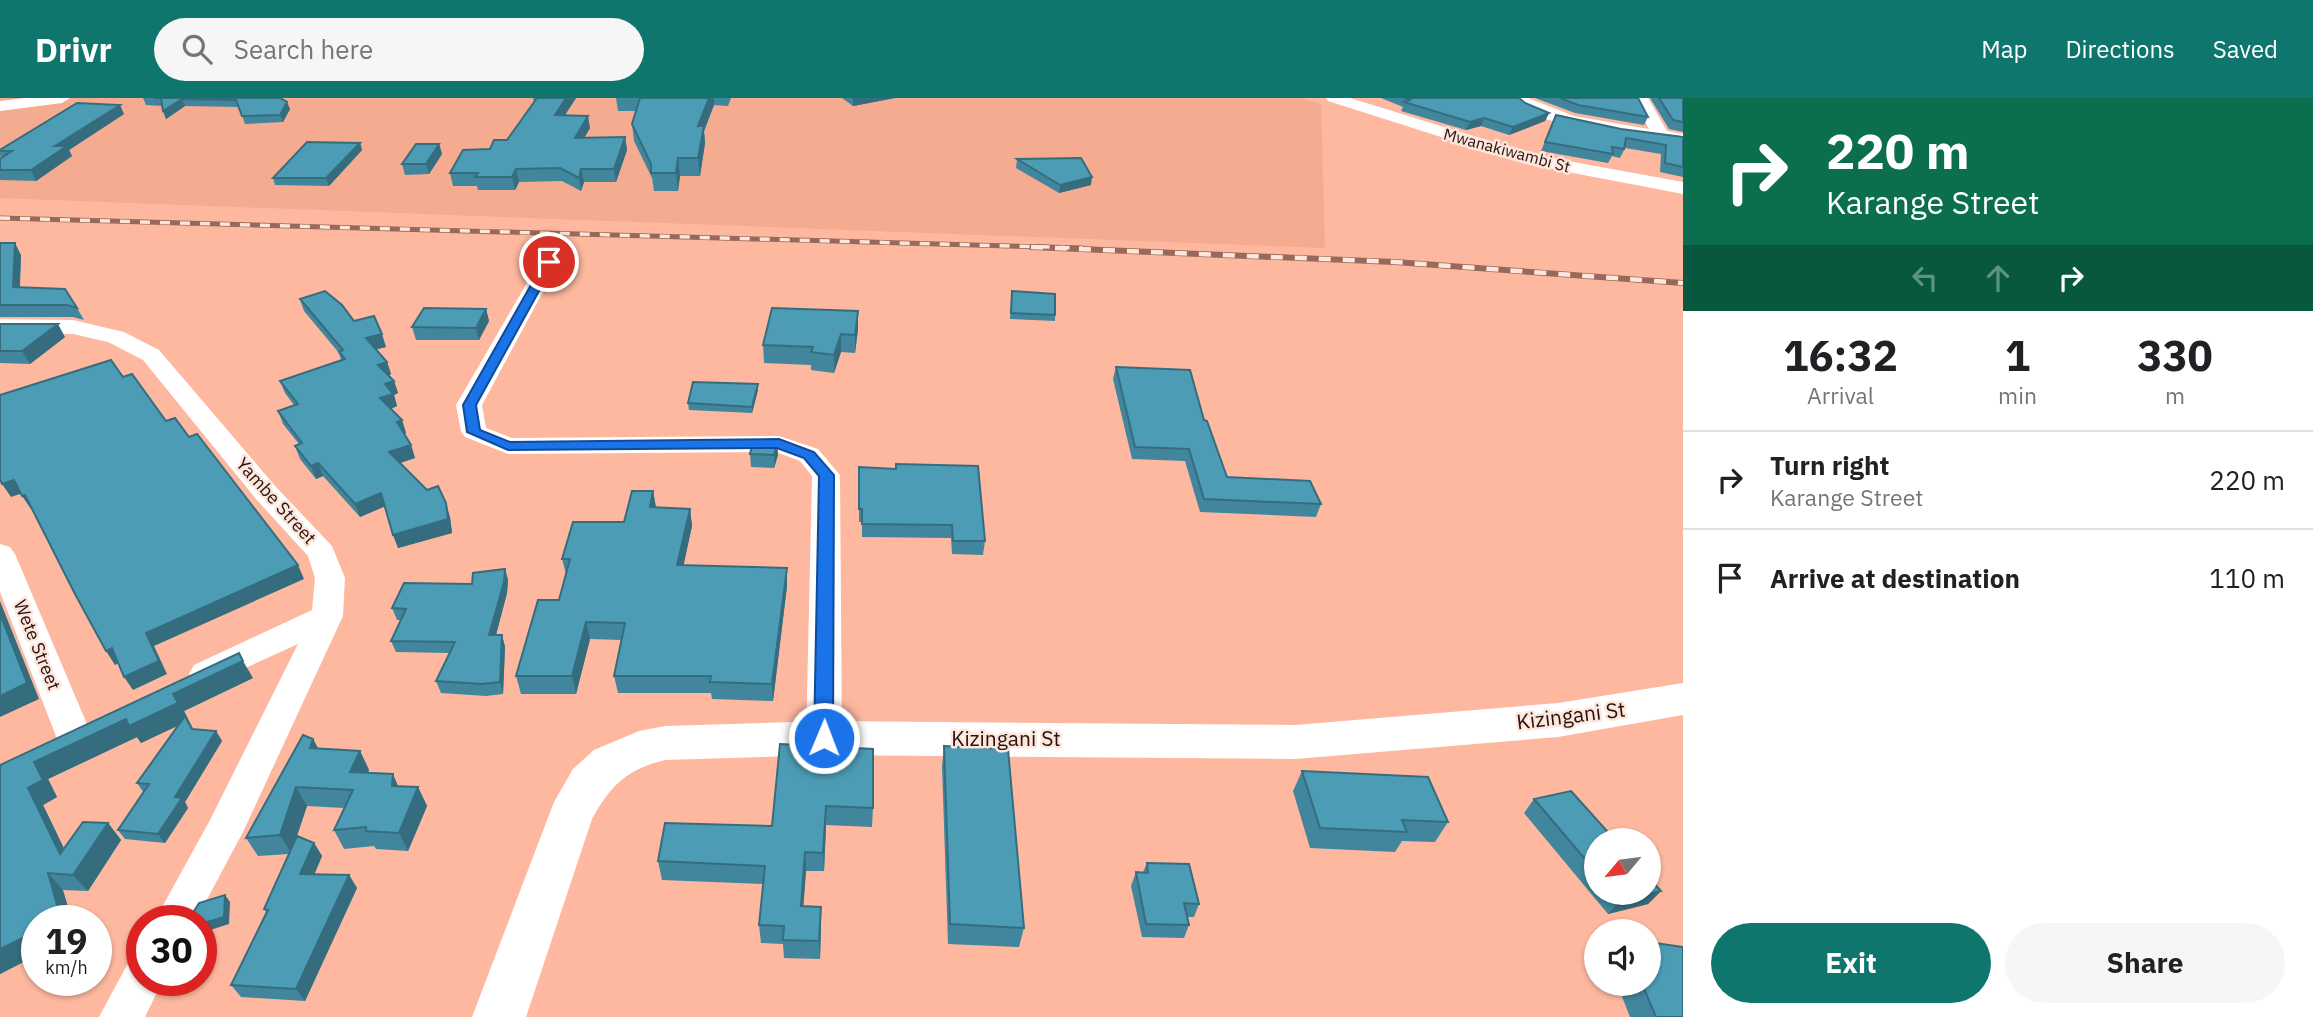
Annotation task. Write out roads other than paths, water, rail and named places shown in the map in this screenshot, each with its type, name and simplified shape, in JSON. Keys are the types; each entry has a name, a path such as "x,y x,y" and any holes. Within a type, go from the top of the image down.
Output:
{"street":[{"path":"0,106 62,98"},
{"name":"Mwanakiwambi St","path":"1334,98 1532,160 1683,188"},
{"path":"1517,98 1536,109 1578,121 1683,139"},
{"path":"1640,98 1661,135"},
{"path":"549,262 469,405 474,432 508,446 779,443 809,455 827,475 824,738"},
{"name":"Yambe Street","path":"0,326 73,327 116,337 151,355 266,493 322,553 330,578 327,616 224,832 183,905"},
{"name":"Wete Street","path":"0,554 74,736"},
{"path":"183,685 327,616"},
{"name":"Kizingani St","path":"499,1017 570,816 589,782 610,763 639,749 665,743 824,738 1294,741 1559,720 1683,699"},
{"path":"121,1017 133,996"}],"railway":[{"path":"0,218 1083,248"},
{"path":"1031,247 1395,262 1683,283"}]}
